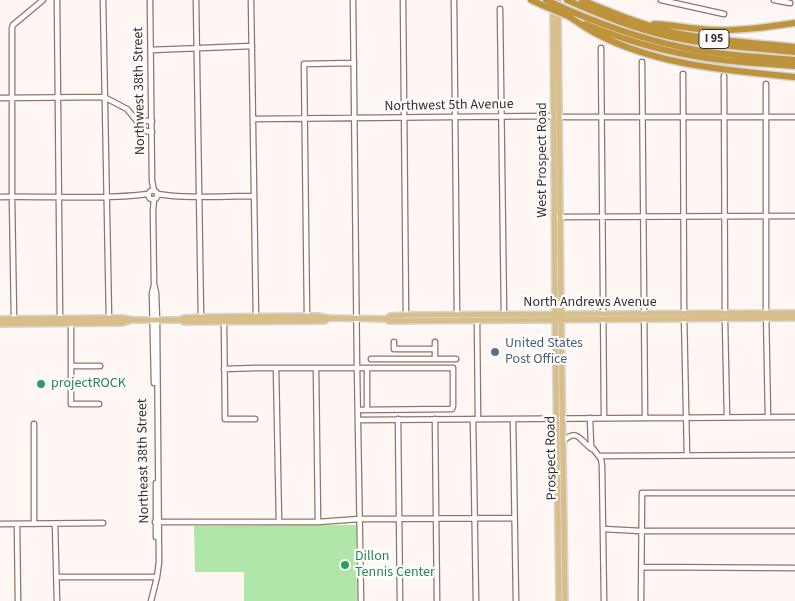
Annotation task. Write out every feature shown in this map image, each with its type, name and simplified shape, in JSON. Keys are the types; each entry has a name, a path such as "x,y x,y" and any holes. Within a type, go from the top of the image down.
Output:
{"highway":[{"name":"I 95","path":"531,0 544,2 599,29 628,40 683,54 720,60 795,66"},
{"path":"567,0 622,23 671,37 719,45 795,52"},
{"name":"I 95","path":"582,0 619,15 666,30 701,37 795,46"},
{"path":"568,13 624,32 672,45 720,54 795,60"},
{"path":"568,13 596,34 658,58 708,68 795,76"},
{"path":"642,23 666,24 701,30 730,30 795,23"}],"main road":[{"name":"West Prospect Road","path":"552,0 556,117 558,317"},
{"name":"West Prospect Road","path":"556,117 558,0"},
{"name":"North Andrews Avenue","path":"767,316 795,313"},
{"name":"North Andrews Avenue","path":"386,319 390,316 406,315 504,314 558,317"},
{"path":"451,320 457,315"},
{"name":"North Andrews Avenue","path":"0,319 109,318 224,322 307,316 388,320 725,316 795,318"},
{"name":"North Andrews Avenue","path":"180,320 201,317 318,321 328,318"},
{"name":"Prospect Road","path":"558,317 561,518 565,601"},
{"path":"71,324 78,318"},
{"path":"56,324 60,319"},
{"name":"North Andrews Avenue","path":"0,324 123,323 134,320"},
{"name":"Prospect Road","path":"560,418 563,441 560,601"}],"street":[{"path":"14,319 12,28 43,0"},
{"path":"57,0 60,319"},
{"path":"103,0 109,318"},
{"name":"Northwest 38th Street","path":"150,0 155,320"},
{"path":"196,0 201,317"},
{"path":"251,0 256,319"},
{"path":"353,0 361,601"},
{"path":"403,0 406,315"},
{"path":"454,0 457,315"},
{"path":"660,0 682,2 724,14"},
{"path":"774,0 790,3"},
{"path":"500,9 504,314"},
{"path":"150,50 252,46"},
{"path":"601,48 604,417"},
{"path":"642,62 645,417"},
{"path":"307,316 304,64 354,63"},
{"path":"683,74 684,317 687,455"},
{"path":"724,76 727,417"},
{"path":"766,84 768,417"},
{"path":"0,98 104,97 126,110 146,131 152,132"},
{"name":"Northwest 5th Avenue","path":"254,119 795,116"},
{"path":"136,120 152,121"},
{"path":"0,197 254,196"},
{"path":"557,217 795,216"},
{"name":"Northeast 38th Street","path":"150,601 156,576 157,522 155,320"},
{"path":"476,601 474,518 477,320"},
{"path":"224,322 225,419 254,419"},
{"path":"71,324 71,404 99,404"},
{"path":"394,342 394,368"},
{"path":"435,342 435,359"},
{"path":"394,349 435,349"},
{"path":"371,359 456,359"},
{"path":"378,359 378,368"},
{"path":"71,366 100,366"},
{"path":"224,368 453,368 453,408 449,410 358,410"},
{"path":"276,368 279,522"},
{"path":"316,368 318,522"},
{"path":"367,368 367,410"},
{"path":"358,420 795,416"},
{"path":"513,418 516,601"},
{"path":"590,418 592,449"},
{"path":"398,419 400,601"},
{"path":"435,419 437,601"},
{"path":"34,424 34,524"},
{"path":"563,441 570,435 574,435 601,459 604,601"},
{"path":"599,456 795,455"},
{"path":"641,601 642,494 795,493"},
{"path":"157,522 318,522 359,519 514,518"},
{"path":"0,524 102,523"},
{"path":"17,524 18,601"},
{"path":"55,524 57,601"},
{"path":"603,529 641,531 795,531"},
{"path":"642,567 795,568"},
{"path":"57,577 156,576"}],"green space":[{"path":"356,525 357,601 244,601 244,572 195,572 194,526"}],"place":[{"name":"United States Post Office","path":"495,352"},
{"name":"projectROCK","path":"41,384"},
{"name":"Dillon Tennis Center","path":"345,565"}]}
